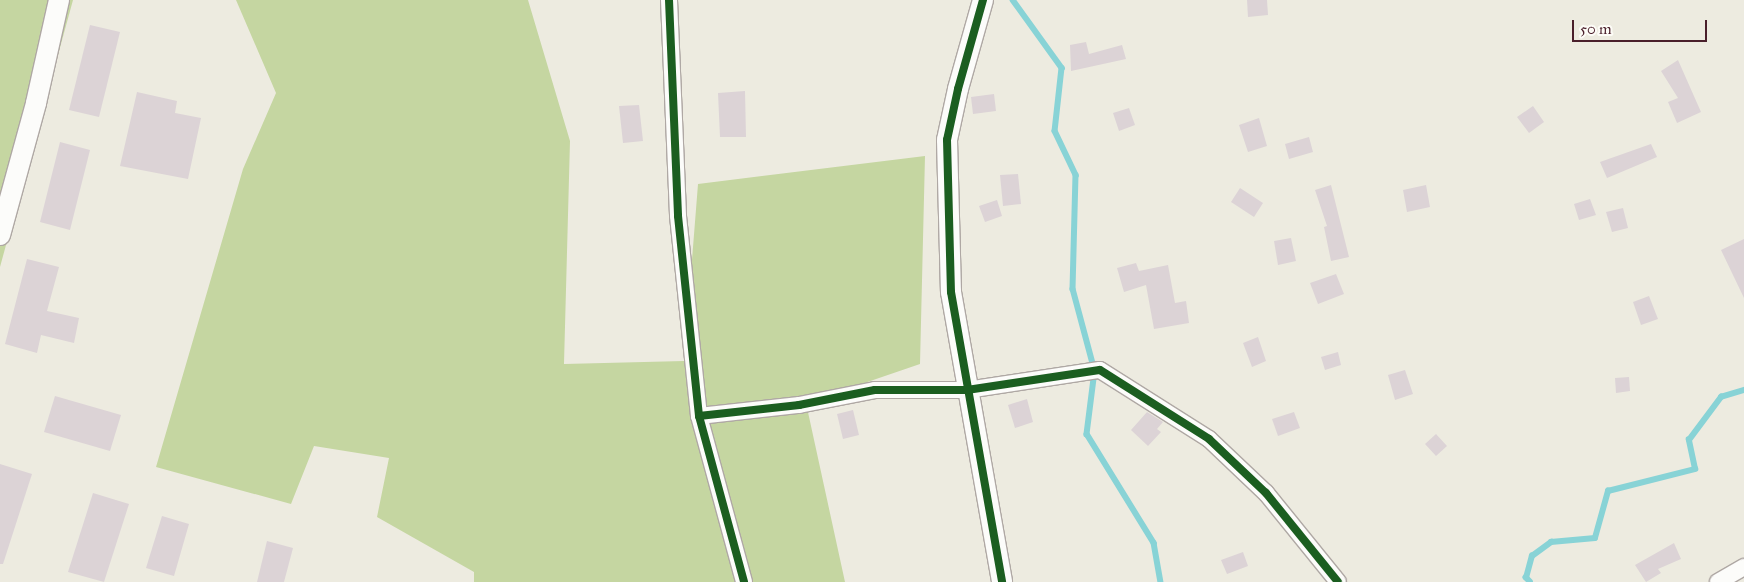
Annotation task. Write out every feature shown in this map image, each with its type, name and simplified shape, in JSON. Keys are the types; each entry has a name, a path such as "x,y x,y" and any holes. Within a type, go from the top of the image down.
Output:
{"street":[{"path":"0,235 36,103 59,0"},
{"path":"669,0 678,216 699,416 744,582"},
{"path":"983,0 947,140 952,292 967,390 1002,582"},
{"path":"699,416 799,405 875,390 967,390 1100,370 1119,380 1209,439 1266,493 1338,582"},
{"path":"1718,582 1744,567"}],"green space":[{"path":"0,0 73,0 0,267"},
{"path":"236,0 528,0 570,141 564,364 684,361 698,184 925,156 920,364 806,403 845,582 474,582 474,572 377,517 389,458 314,446 291,504 156,467 243,169 276,93"}],"building":[{"path":"1247,0 1267,0 1268,15 1248,17"},
{"path":"90,25 120,32 99,117 69,110"},
{"path":"1086,42 1089,54 1122,45 1126,59 1071,71 1070,45"},
{"path":"1678,60 1701,112 1677,123 1668,102 1678,98 1661,71"},
{"path":"745,91 746,137 720,137 718,93"},
{"path":"137,92 177,101 175,113 201,118 188,179 120,166"},
{"path":"994,94 996,111 973,114 971,97"},
{"path":"639,105 643,141 623,143 619,106"},
{"path":"1533,106 1544,122 1529,133 1517,117"},
{"path":"1129,108 1135,125 1119,131 1113,113"},
{"path":"1259,118 1267,146 1248,152 1239,125"},
{"path":"1309,137 1313,152 1289,159 1285,144"},
{"path":"60,142 90,150 70,230 40,222"},
{"path":"1651,144 1657,157 1607,178 1600,162"},
{"path":"1018,174 1021,204 1003,206 1000,175"},
{"path":"1331,185 1349,257 1331,261 1324,227 1327,226 1315,190"},
{"path":"1426,185 1430,207 1407,212 1403,190"},
{"path":"1240,188 1263,203 1254,217 1231,202"},
{"path":"1590,199 1596,215 1579,220 1574,204"},
{"path":"997,200 1002,216 985,222 979,206"},
{"path":"1623,208 1628,228 1612,232 1606,212"},
{"path":"1291,238 1296,261 1278,265 1274,241"},
{"path":"1744,239 1744,298 1721,250"},
{"path":"27,259 59,267 47,311 79,318 74,343 41,335 37,353 5,344"},
{"path":"1136,263 1139,271 1168,265 1175,303 1186,301 1189,323 1154,329 1146,285 1124,292 1117,268"},
{"path":"1336,274 1344,294 1318,304 1310,283"},
{"path":"1649,296 1658,319 1641,325 1633,302"},
{"path":"1258,337 1266,361 1252,367 1243,343"},
{"path":"1338,352 1341,365 1325,370 1321,357"},
{"path":"1405,370 1413,394 1395,400 1388,375"},
{"path":"1629,377 1630,391 1616,393 1615,378"},
{"path":"55,396 121,415 110,451 44,432"},
{"path":"1027,399 1033,422 1015,428 1008,405"},
{"path":"853,410 859,435 843,439 837,414"},
{"path":"1147,412 1163,422 1157,429 1161,432 1148,446 1131,430"},
{"path":"1294,412 1300,428 1278,436 1272,419"},
{"path":"1436,434 1447,446 1436,456 1425,444"},
{"path":"0,464 32,474 3,564 0,564"},
{"path":"93,493 129,504 104,582 68,572"},
{"path":"162,516 189,524 174,576 146,568"},
{"path":"267,541 293,548 284,582 257,582"},
{"path":"1674,543 1681,559 1658,569 1661,573 1646,582 1635,565"},
{"path":"1243,552 1248,566 1227,574 1221,560"}],"waterway":[{"path":"1013,0 1062,68 1055,131 1076,175 1073,289 1095,371 1087,434 1154,543 1161,582"},
{"path":"1530,582 1526,578 1532,556 1551,542 1595,538 1608,491 1695,469 1689,440 1721,397 1744,390"}],"cycle path":[{"path":"669,0 678,216 699,416 744,582"},
{"path":"983,0 958,89 947,140 951,292 1002,582"},
{"path":"699,416 799,405 875,390 967,390 1100,370 1209,439 1266,493 1338,582"}]}
